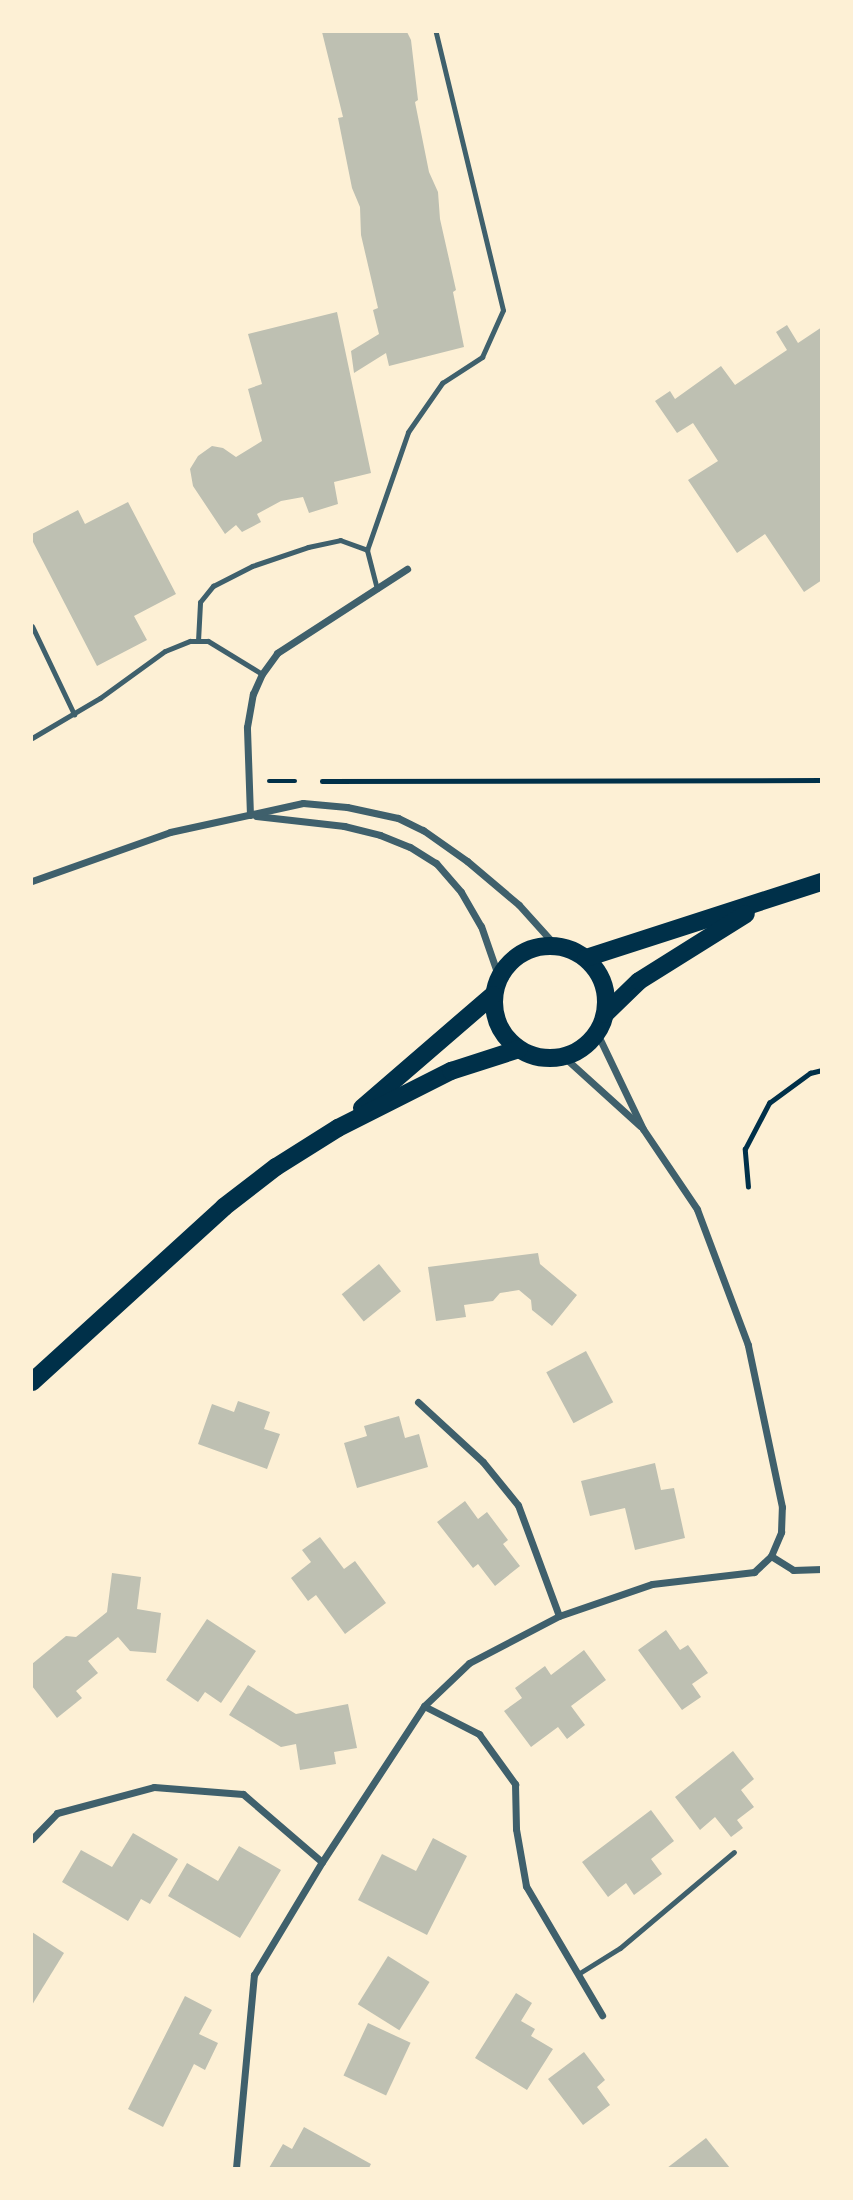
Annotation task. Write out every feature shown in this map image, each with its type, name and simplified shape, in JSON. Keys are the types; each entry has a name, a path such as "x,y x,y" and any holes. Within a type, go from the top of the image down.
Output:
{"main road":[{"path":"586,958 821,882"},
{"path":"605,1014 639,981 767,901"},
{"path":"555,945 575,951 586,958 598,973 606,991 605,1014 597,1033 579,1051 564,1057 545,1058 519,1049 503,1034 495,1016 494,995 498,975 518,955 536,947 555,945"},
{"path":"338,1128 494,995"},
{"path":"32,1382 224,1208 276,1167 338,1128 451,1071 519,1049"}],"street":[{"path":"250,816 247,727 253,694 262,674 277,653 407,569"},
{"path":"32,881 170,832 303,803 347,807 398,818 423,830 467,861 519,905 555,945"},
{"path":"250,816 344,826 380,835 410,847 436,863 461,892 481,926 498,975"},
{"path":"236,2168 254,1975 322,1861 424,1706 469,1663 559,1616 652,1584 754,1572 771,1556 781,1532 782,1507 748,1345 697,1209 643,1129 597,1033"},
{"path":"564,1057 643,1129"},
{"path":"418,1402 483,1462 518,1505 559,1616"},
{"path":"771,1556 793,1570 821,1569"},
{"path":"424,1706 479,1734 515,1784 516,1829 526,1886 602,2015"},
{"path":"32,1839 57,1813 154,1787 243,1794 322,1861"}],"lane":[{"path":"377,589 367,550 408,432 442,383 482,357 503,310 436,32"},
{"path":"198,640 200,602 213,586 252,566 308,547 340,540 367,550"},
{"path":"32,626 75,714"},
{"path":"32,738 75,714 165,651 190,640 208,641 262,674"},
{"path":"578,1974 620,1948 734,1852"}],"path":[{"path":"316,781 821,780"},
{"path":"247,781 302,781"},
{"path":"748,1187 746,1149 769,1103 810,1073 821,1070"}],"building":[{"path":"322,32 407,32 411,40 418,100 415,102 429,172 438,192 440,219 456,290 453,292 464,347 389,366 386,353 354,373 351,351 379,334 373,310 378,308 361,235 360,207 352,188 338,118 343,117"},
{"path":"337,312 371,473 334,482 338,504 309,513 303,497 281,501 257,514 261,522 242,532 236,525 225,534 193,486 190,469 198,456 212,446 223,448 236,457 262,441 248,389 262,384 248,334"},
{"path":"787,325 798,343 822,327 822,580 804,592 765,534 737,553 688,480 718,461 693,423 677,433 655,401 670,391 675,399 721,366 735,385 787,350 776,332"},
{"path":"128,502 176,594 134,616 147,640 97,666 32,540 32,534 78,510 85,524"},
{"path":"538,1253 540,1264 577,1295 552,1326 532,1310 531,1300 519,1290 500,1293 493,1301 464,1305 466,1317 436,1321 428,1267"},
{"path":"379,1264 401,1291 364,1321 342,1294"},
{"path":"586,1351 613,1402 573,1423 546,1372"},
{"path":"238,1401 270,1412 264,1429 280,1434 267,1469 198,1444 212,1404 234,1412"},
{"path":"399,1416 405,1438 419,1434 428,1467 357,1488 344,1443 367,1436 364,1426"},
{"path":"655,1463 661,1490 674,1488 685,1538 635,1550 625,1508 590,1516 581,1481"},
{"path":"465,1501 478,1519 487,1512 508,1540 503,1544 520,1566 495,1586 478,1564 473,1568 437,1522"},
{"path":"320,1537 344,1569 355,1561 386,1603 345,1634 316,1595 308,1601 291,1578 311,1562 302,1550"},
{"path":"112,1573 141,1577 137,1609 161,1613 156,1653 130,1651 118,1637 88,1661 98,1673 76,1691 82,1698 57,1718 32,1686 32,1664 66,1636 76,1637 107,1612"},
{"path":"207,1619 256,1651 221,1703 205,1692 198,1702 166,1680"},
{"path":"666,1630 680,1650 688,1645 708,1673 692,1684 701,1697 682,1710 638,1650"},
{"path":"584,1650 606,1680 571,1706 585,1725 567,1739 558,1727 531,1747 504,1711 522,1698 515,1688 545,1666 551,1675"},
{"path":"248,1685 296,1714 348,1704 357,1748 334,1752 336,1764 300,1770 296,1744 281,1747 229,1715"},
{"path":"733,1751 754,1779 741,1790 754,1807 737,1820 743,1828 731,1837 715,1817 700,1830 675,1797"},
{"path":"651,1810 674,1841 651,1859 662,1874 634,1895 626,1883 608,1897 582,1862"},
{"path":"133,1833 178,1859 150,1904 141,1899 128,1921 62,1882 81,1850 112,1867"},
{"path":"433,1838 467,1856 427,1935 358,1900 382,1854 416,1871"},
{"path":"239,1846 281,1870 240,1938 168,1896 187,1863 218,1881"},
{"path":"32,1932 64,1953 32,2005"},
{"path":"388,1956 430,1982 399,2030 358,2004"},
{"path":"516,1993 532,2003 521,2021 535,2029 531,2036 553,2049 527,2090 475,2058"},
{"path":"185,1996 212,2010 199,2034 218,2043 205,2070 194,2064 163,2127 128,2109"},
{"path":"368,2023 411,2043 386,2095 343,2076"},
{"path":"584,2052 605,2080 597,2087 610,2105 583,2125 548,2079"},
{"path":"304,2127 371,2164 369,2168 269,2168 283,2144 292,2149"},
{"path":"706,2138 730,2168 667,2168"}]}
